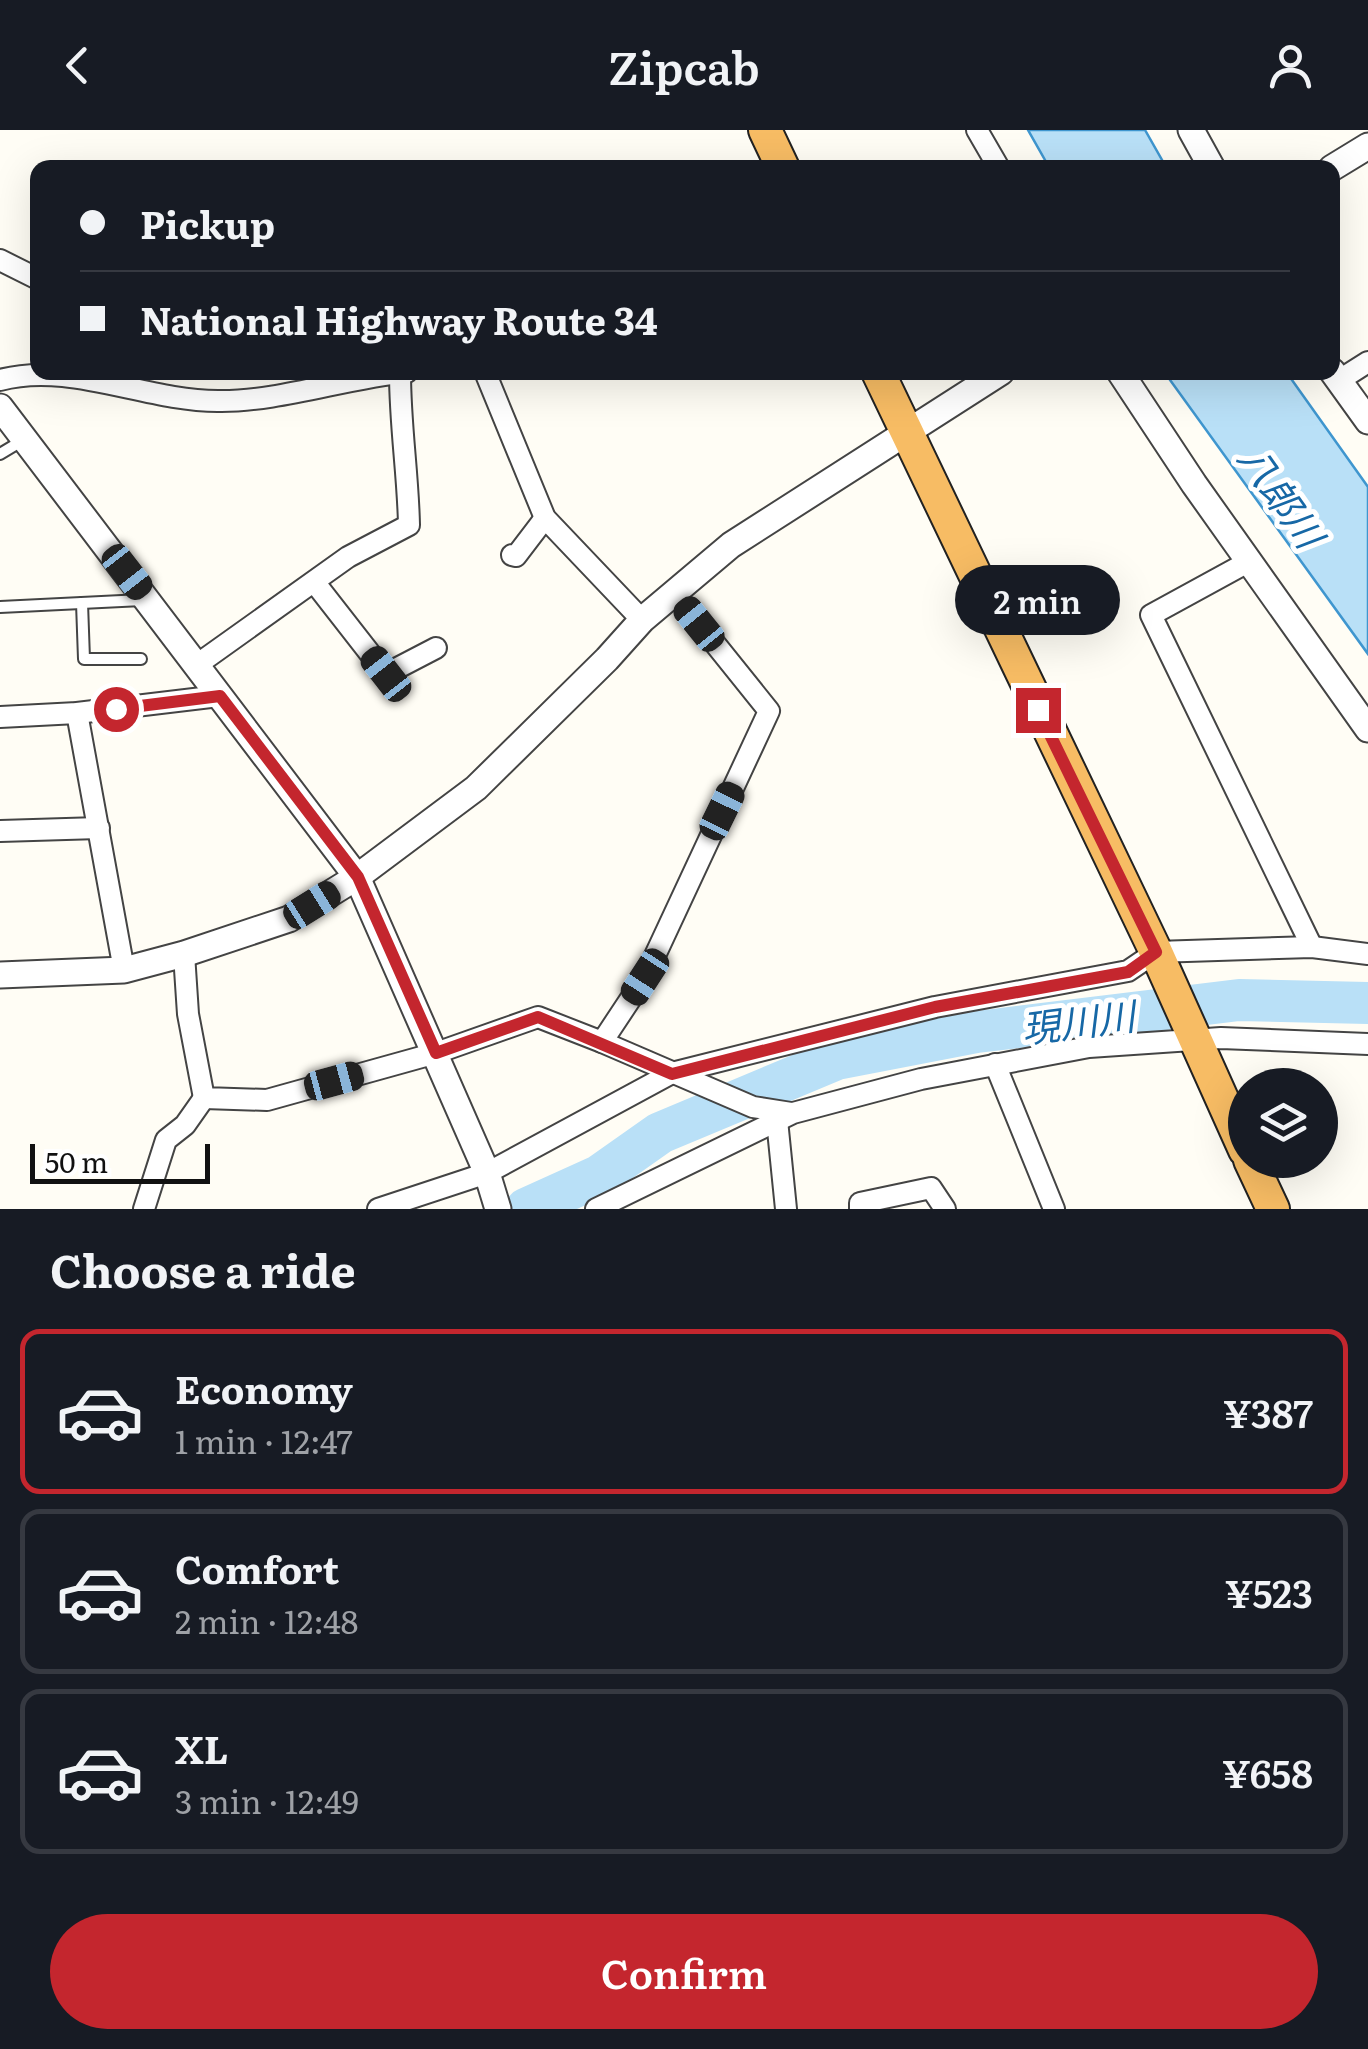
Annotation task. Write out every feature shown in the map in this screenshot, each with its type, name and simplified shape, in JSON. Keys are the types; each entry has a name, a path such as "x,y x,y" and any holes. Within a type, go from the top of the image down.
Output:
{"highway":[{"path":"764,130 779,160"},
{"path":"882,380 1156,952 1228,1113"},
{"path":"1258,1178 1272,1209"}],"street":[{"path":"977,130 994,160"},
{"path":"1191,130 1208,160"},
{"path":"1340,163 1368,146"},
{"path":"0,260 30,275"},
{"path":"1340,374 1368,362"},
{"path":"0,380 30,376"},
{"path":"88,380 166,398 222,402 359,380"},
{"path":"198,664 348,557 409,525 408,470 400,435 403,380"},
{"path":"489,380 545,518 642,620"},
{"path":"0,975 124,970 289,919 358,877 476,788 607,660 642,620 731,545 988,380"},
{"path":"1125,380 1248,562 1368,729"},
{"path":"1338,380 1368,421"},
{"path":"0,408 358,877 488,1174 498,1209"},
{"path":"512,555 516,556 545,518"},
{"path":"1248,562 1151,616 1312,947"},
{"path":"314,583 386,674 436,648"},
{"path":"602,1042 645,977 770,711 675,594"},
{"path":"0,717 78,713 220,696"},
{"path":"78,713 124,970"},
{"path":"0,831 99,828"},
{"path":"378,1209 488,1174 673,1074 935,1007 1128,972 1156,952 1312,947 1368,954"},
{"path":"144,1209 166,1140 185,1124 204,1098 188,1014 184,954"},
{"path":"204,1098 267,1100 436,1053 538,1017 753,1107 785,1116"},
{"path":"596,1209 785,1116 921,1079 1089,1047 1236,1038 1368,1044"},
{"path":"994,1064 1054,1209"},
{"path":"785,1116 786,1209"},
{"path":"860,1209 860,1204 931,1188 946,1209"}],"lane":[{"path":"0,454 26,438"},
{"path":"0,607 148,600"},
{"path":"82,604 84,659 141,658"}],"water":[{"path":"1028,130 1145,130 1162,160 1045,160"},
{"name":"八郎川","path":"1170,380 1292,380 1368,487 1368,654"}],"waterway":[{"name":"現川川","path":"526,1209 599,1176 660,1133 837,1059 977,1032 1239,1000 1368,1003"}],"route":[{"path":"116,709 220,696 358,877 436,1053 538,1017 672,1074 935,1007 1128,972 1156,952 1038,710"}]}
